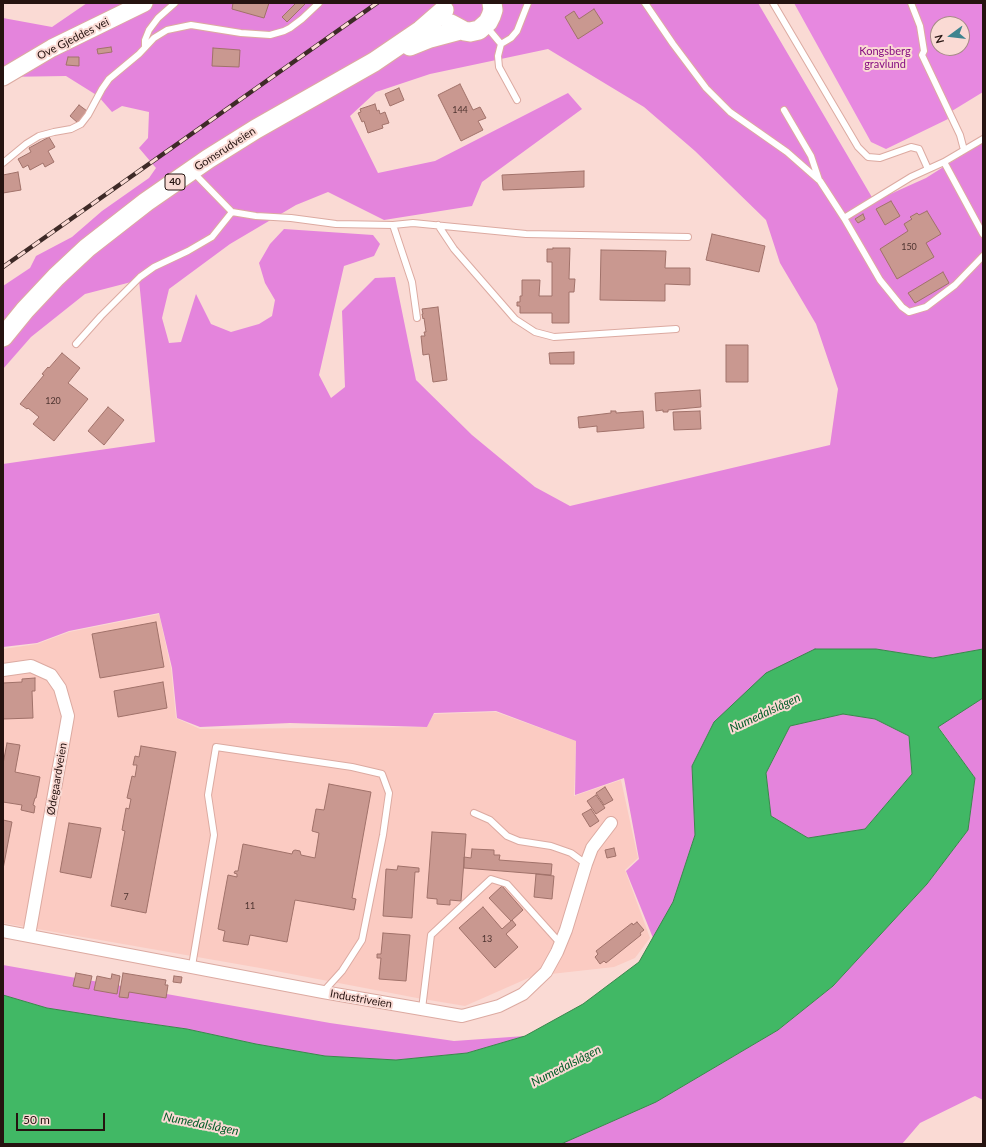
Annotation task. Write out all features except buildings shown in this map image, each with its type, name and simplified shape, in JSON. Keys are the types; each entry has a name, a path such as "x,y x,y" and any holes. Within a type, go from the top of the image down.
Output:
{"main road":[{"path":"485,25 491,16 493,4"},
{"name":"40","path":"444,6 449,22 460,30 470,32 476,31 485,25"},
{"name":"Gomsrudveien","path":"3,337 56,277 87,248 146,202 192,170 256,129 374,62 420,30 444,6"},
{"name":"Gomsrudveien","path":"374,62 430,38 460,30"}],"street":[{"name":"Ove Gjeddes vei","path":"3,77 52,48 144,3"},
{"name":"Ødegaardveien","path":"3,670 31,666 51,675 60,688 68,716 29,935"},
{"name":"Industriveien","path":"3,930 323,992 462,1016 499,1006 522,994 546,972 566,930 592,848 611,823"}],"lane":[{"path":"146,47 145,40 149,30 158,18 175,3"},
{"path":"3,163 26,144 39,136 71,129 81,124 109,79 139,54 154,38 167,30 191,25 261,35 277,33 290,28 319,3"},
{"path":"517,100 499,67 498,56 501,44 511,38 517,31 528,3"},
{"path":"645,3 672,44 706,88 730,112 787,152 820,181"},
{"path":"773,3 858,147 868,157 880,158 911,147 919,149 928,169"},
{"path":"911,3 920,26 924,51 922,55 960,135 964,150"},
{"path":"485,25 501,44"},
{"path":"784,110 811,156 820,181 844,218 880,280 902,307 909,312 926,307 955,285 983,256"},
{"path":"844,218 911,178 944,162 983,139"},
{"path":"944,162 983,234"},
{"path":"192,170 232,212 256,216 336,224 393,225 413,223 526,234 688,237"},
{"path":"76,344 101,316 140,277 154,267 188,251 212,237 232,212"},
{"path":"393,225 410,277 417,318"},
{"path":"438,225 454,249 515,319 535,332 554,337 676,329"},
{"path":"192,966 214,835 208,795 216,747 382,774 389,793 383,835 362,940 342,971 323,992"},
{"path":"474,813 490,820 507,836 519,841 551,846 571,853 586,864"},
{"path":"422,1009 431,935 491,879 507,884 560,943"}],"shaded area":[{"path":"87,3 758,3 873,199 877,200 926,178 983,142 983,649 933,658 876,649 714,722 692,766 695,835 673,902 653,938 626,871 639,859 624,778 575,795 576,741 496,711 434,713 427,727 290,723 200,727 177,718 172,668 159,613 69,631 37,643 3,647 3,464 155,442 139,280 85,294 31,337 3,369 3,286 30,268 36,256 72,237 102,211 149,178 156,168 139,148 148,138 149,112 122,106 112,112 98,96 66,76 3,77 3,18 52,27","holes":["548,49 644,107 695,151 766,220 780,263 816,324 838,389 830,445 570,506 535,487 472,435 416,380 395,277 375,278 342,311 345,387 331,398 319,375 344,266 374,256 380,244 373,235 284,229 270,244 259,263 265,283 275,300 272,316 259,324 231,332 211,324 196,294 181,342 169,343 162,318 169,289 230,244 296,205 328,192 384,220 472,206 482,182 582,109 568,93 435,161 378,173 350,116 376,92 430,74"]},
{"path":"159,614 171,668 176,718 200,729 427,727 434,714 496,712 576,741 574,796 621,780 638,858 625,870 650,938 635,958 614,967 533,976 465,1006 3,923 3,649 37,644 69,632"},
{"path":"983,698 983,1100 975,1096 920,1123 902,1144 561,1144 656,1102 778,1030 833,986 927,884 968,830 975,778 938,726"},
{"path":"843,714 875,719 909,736 912,774 865,829 808,838 771,816 766,773 790,726"},
{"path":"3,965 330,1023 454,1041 525,1036 467,1053 396,1060 325,1056 256,1044 187,1029 47,1008 3,995"}],"green space":[{"name":"Kongsberg gravlund","path":"794,3 983,3 983,92 947,114 948,119 886,149 871,142"}],"water":[{"name":"Numedalslågen","path":"815,649 876,649 933,658 983,649 983,698 938,727 975,778 968,830 927,884 833,986 778,1030 656,1102 561,1144 3,1144 3,995 47,1008 187,1029 256,1044 325,1056 396,1060 467,1053 525,1036 583,1004 639,962 673,902 695,835 692,766 714,722 766,673","holes":["843,714 875,719 909,736 912,774 865,829 808,838 771,816 766,773 790,726"]}],"railway":[{"path":"3,267 377,3"}]}
